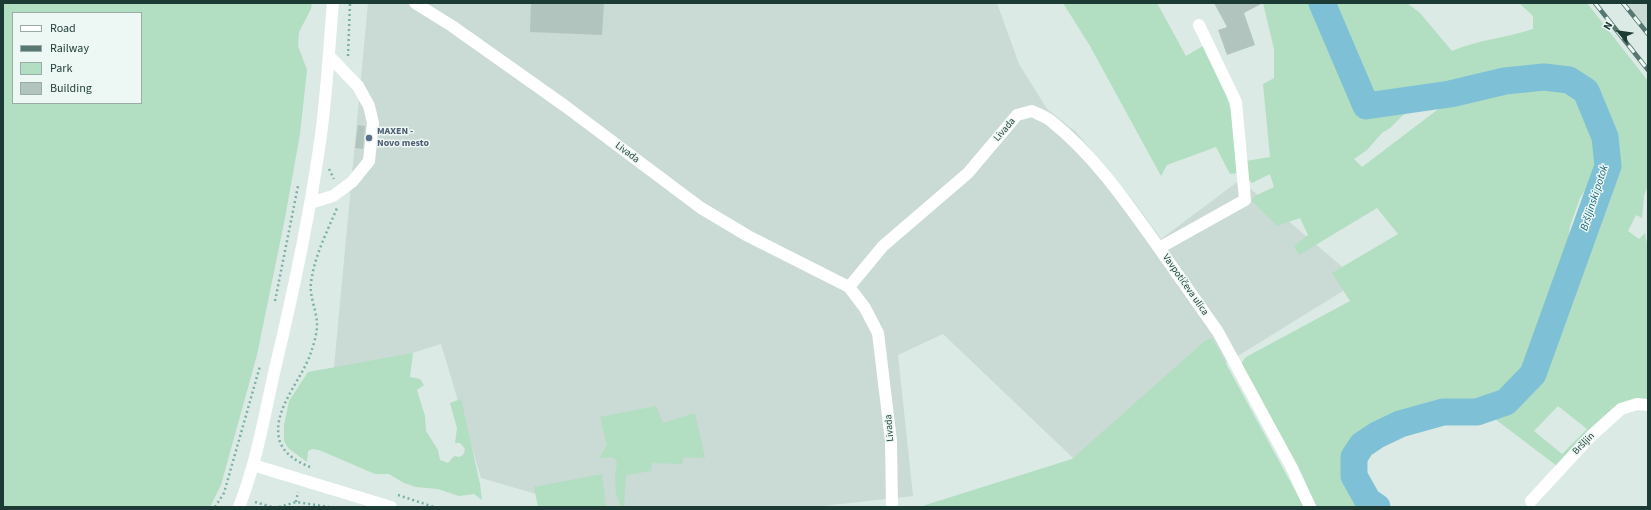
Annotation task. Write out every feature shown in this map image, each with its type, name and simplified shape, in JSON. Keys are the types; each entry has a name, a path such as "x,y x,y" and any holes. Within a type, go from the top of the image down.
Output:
{"street":[{"path":"239,507 253,465 285,327 310,202 321,135 333,3"},
{"name":"Livada","path":"415,3 452,26 565,106 701,208 748,236 849,287 865,308 878,333 891,441 892,507"},
{"name":"Vavpotičeva ulica","path":"1199,25 1236,102 1245,200 1159,248 1218,332 1292,468 1310,507"},
{"path":"310,202 333,196 352,182 369,160 373,123 369,106 358,86 329,56"},
{"name":"Livada","path":"849,287 883,246 968,172 1017,115 1032,111 1050,120 1080,148 1124,198 1159,248"},
{"name":"Bršljin","path":"1531,501 1592,436 1621,409 1637,404 1648,405"},
{"path":"253,465 391,507"}],"path":[{"path":"348,58 350,3"},
{"path":"274,305 299,182"},
{"path":"304,464 286,452 280,442 279,429 286,400 311,352 317,325 311,284 324,240 338,205"},
{"path":"215,507 224,493 261,365"},
{"path":"279,507 296,502 329,507"}],"shaded area":[{"path":"368,3 997,3 1019,64 1047,109 1076,132 1135,203 1161,239 1240,180 1359,281 1073,458 943,334 898,355 913,496 814,507 581,507 481,478 441,344 333,378"},
{"path":"1622,3 1648,3 1648,33"}],"green space":[{"path":"3,3 312,3 311,9 299,32 298,46 307,70 300,134 285,218 257,355 221,485 210,507 3,507"},
{"path":"1063,3 1157,3 1186,56 1203,46 1218,75 1232,116 1235,133 1237,173 1230,174 1216,147 1167,165 1161,176 1090,46"},
{"path":"1263,3 1407,3 1420,13 1452,51 1471,44 1533,29 1533,16 1519,3 1587,3 1648,81 1648,185 1644,196 1642,218 1636,215 1628,231 1639,239 1645,233 1648,249 1648,402 1636,401 1557,466 1491,416 1507,407 1534,383 1561,328 1578,272 1593,205 1611,176 1615,159 1613,140 1606,115 1592,87 1576,75 1570,73 1521,72 1446,91 1402,116 1390,128 1382,133 1367,150 1354,159 1362,167 1445,104 1457,98 1506,87 1549,85 1572,90 1584,100 1594,122 1601,144 1598,171 1580,198 1570,226 1565,266 1526,369 1506,393 1478,404 1457,402 1441,404 1382,426 1353,446 1349,462 1350,478 1353,486 1366,507 1317,507 1283,440 1243,371 1242,362 1246,357 1350,301 1332,273 1398,234 1377,208 1299,255 1294,246 1308,235 1300,218 1277,226 1251,200 1257,195 1274,187 1270,174 1252,183 1247,178 1246,161 1270,157 1263,84 1274,78 1274,49","holes":["1558,406 1587,429 1562,454 1534,431"]},
{"path":"1212,338 1304,507 919,507 1072,459 1206,340"},
{"path":"413,353 410,377 420,379 424,385 417,390 425,416 426,431 438,450 440,460 448,463 454,456 459,457 463,455 465,449 460,443 455,443 457,428 450,403 461,399 480,484 482,500 474,494 459,496 438,489 416,487 404,483 389,474 375,474 319,450 312,449 308,451 307,462 288,448 284,441 284,425 289,401 308,372"},
{"path":"656,406 663,423 695,413 705,458 684,457 682,464 652,463 651,471 626,475 624,507 621,507 616,494 615,477 617,463 615,459 611,457 599,458 607,445 600,417"},
{"path":"602,474 606,507 538,507 534,487"}],"building":[{"path":"531,3 604,3 602,35 530,32"},
{"path":"1214,3 1263,3 1244,13 1255,45 1227,55 1218,30 1227,27"},
{"path":"358,125 365,126 363,149 355,148"}],"waterway":[{"name":"Bršljinski potok","path":"1322,3 1366,106 1450,94 1505,81 1544,77 1569,80 1586,91 1605,137 1608,166 1533,374 1506,402 1477,412 1443,412 1400,424 1377,435 1362,445 1354,457 1354,476 1368,501 1377,507"}],"railway":[{"path":"1595,3 1648,70"},
{"path":"1623,3 1648,34"}],"place":[{"name":"MAXEN - Novo mesto","path":"369,138"}]}
